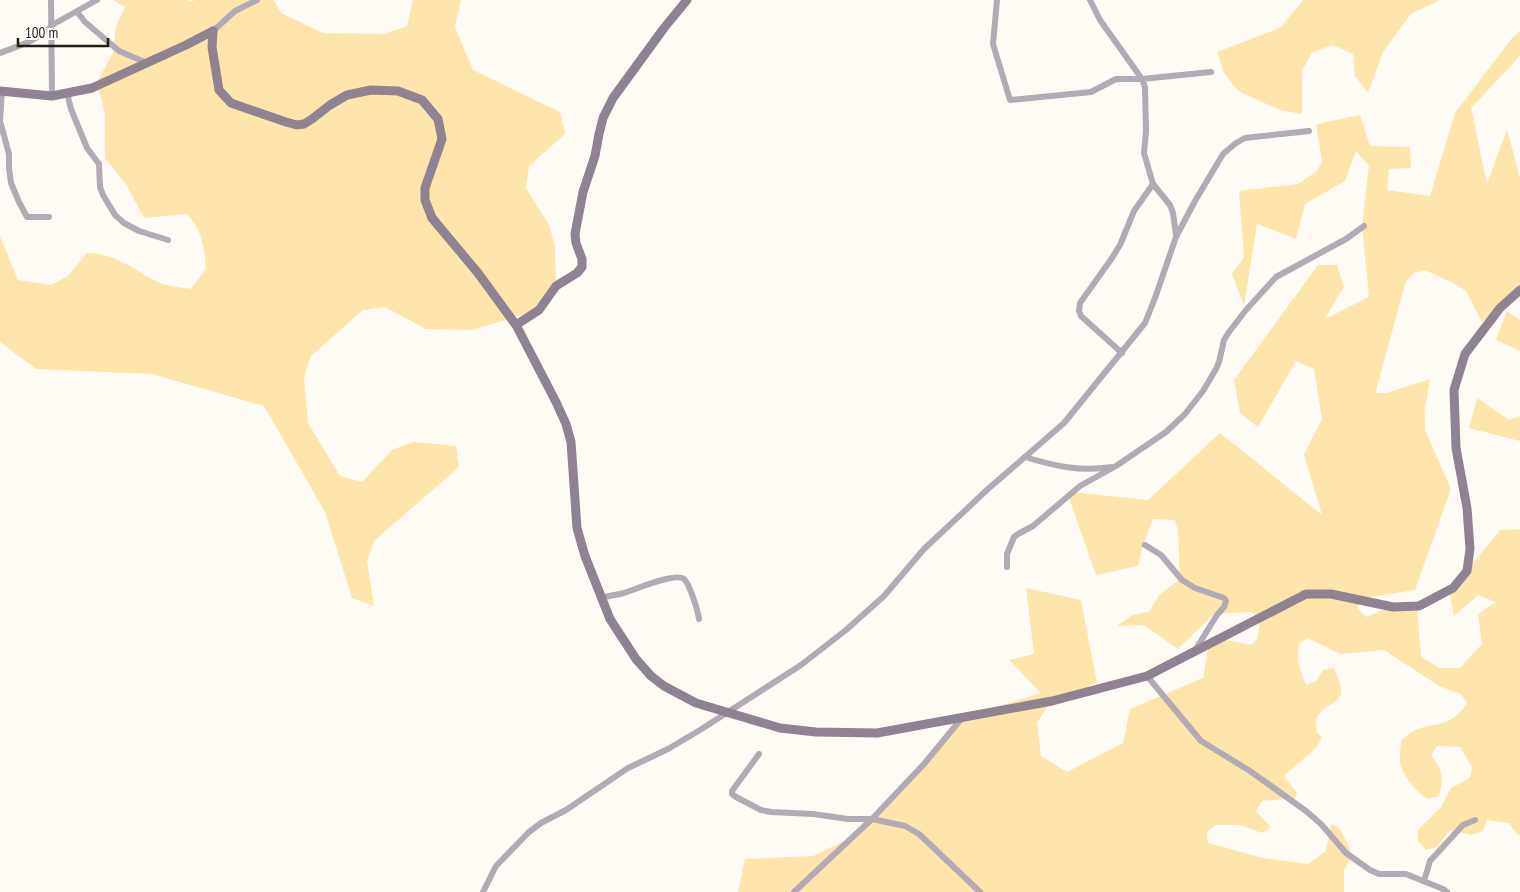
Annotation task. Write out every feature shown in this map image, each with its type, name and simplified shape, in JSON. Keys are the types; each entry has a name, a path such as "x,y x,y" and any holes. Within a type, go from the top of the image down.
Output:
{"street":[{"path":"51,0 52,96"},
{"path":"0,53 39,36 47,31 52,24 97,0"},
{"path":"49,217 27,217 11,183 9,154 0,121 1,91 52,96 92,88 213,32 235,11 257,0"},
{"path":"516,325 539,310 556,286 577,273 582,267 582,259 575,234 583,192 595,156 604,118 613,98 687,0"},
{"path":"997,0 993,44 1010,100 1091,92 1116,79 1212,72"},
{"path":"1090,0 1100,20 1142,78 1145,87 1146,131 1144,153 1153,184 1170,205 1176,237"},
{"path":"77,12 85,22 119,51 147,63"},
{"path":"213,32 212,47 219,90 231,103 296,125 312,120 330,105 347,95 371,90 398,91 422,100 438,119 442,139 425,188 424,200 432,218 478,272 516,325 566,424 571,442 577,528 600,598 610,619 636,659 651,676 664,686 696,703 780,728 816,732 877,733 1052,701 1147,676 1306,594 1331,594 1393,607 1419,606 1453,588 1468,571 1470,549 1467,508 1456,448 1454,390 1465,354 1500,308 1520,290"},
{"path":"68,93 71,109 87,148 99,164 100,187 103,195 115,215 124,223 139,231 168,240"},
{"path":"483,892 496,866 528,832 566,810 628,768 668,749 700,730 801,665 846,630 884,596 924,549 1064,423 1122,353 1145,323 1176,237 1195,201 1224,154 1245,138 1309,131"},
{"path":"1122,353 1081,316 1079,311 1080,303 1116,251 1134,211 1153,184"},
{"path":"1008,567 1006,557 1014,537 1033,526 1080,486 1116,466 1166,432 1185,414 1203,391 1216,369 1224,340 1229,332 1276,277 1346,239 1364,226"},
{"path":"1025,457 1076,469 1094,470 1116,466"},
{"path":"1145,545 1161,555 1182,580 1195,588 1224,598 1226,601 1194,652"},
{"path":"600,598 624,593 670,578 680,578 684,579 697,606 699,619"},
{"path":"1147,676 1201,741 1250,771 1306,811 1321,824 1346,853 1379,874 1406,874 1447,892"},
{"path":"794,892 872,819 924,764 962,718"},
{"path":"759,754 732,791 736,798 761,810 771,812 813,814 848,819 872,819 904,826 919,834 980,892"},
{"path":"1424,881 1430,861 1463,825 1475,820"}],"shaded area":[{"path":"113,0 187,0 189,2 195,0 274,0 281,13 323,33 385,34 407,26 413,0 461,0 455,27 473,70 560,112 565,134 529,166 526,188 549,225 555,246 556,286 539,310 472,330 426,329 385,307 363,310 311,356 304,377 308,423 340,476 362,482 392,450 413,442 456,446 459,467 374,541 367,561 374,606 352,598 325,512 264,406 152,374 36,369 0,342 0,236 18,280 51,285 68,276 87,253 116,259 164,284 191,289 206,269 202,240 187,214 144,218 126,184 105,158 105,114 97,82 113,53 116,26 125,7"},
{"path":"1303,0 1440,0 1411,14 1383,52 1368,93 1355,76 1353,54 1333,45 1312,52 1302,71 1302,114 1280,110 1238,91 1224,73 1217,52 1280,28"},
{"path":"1520,31 1520,56 1471,108 1487,184 1507,129 1520,178 1520,287 1482,322 1466,291 1455,284 1425,270 1414,273 1406,281 1376,393 1387,393 1430,379 1425,408 1425,430 1451,489 1415,590 1358,599 1358,609 1366,617 1391,607 1417,607 1421,656 1439,668 1460,668 1482,644 1478,614 1496,602 1478,595 1454,616 1450,595 1453,588 1500,530 1520,529 1520,836 1509,823 1487,820 1483,831 1471,835 1450,830 1437,847 1426,850 1418,841 1418,830 1441,807 1451,788 1470,778 1472,767 1460,747 1437,746 1431,756 1440,770 1442,785 1439,796 1428,799 1415,788 1403,772 1400,759 1401,741 1418,729 1440,724 1454,718 1467,703 1461,694 1439,686 1384,650 1340,654 1308,638 1299,644 1298,650 1299,665 1306,685 1316,681 1323,670 1334,668 1341,687 1341,694 1338,699 1318,715 1316,722 1317,733 1322,737 1317,747 1284,776 1297,793 1293,804 1284,799 1262,801 1256,811 1271,827 1262,833 1240,825 1216,825 1207,832 1208,843 1263,858 1308,864 1326,851 1331,824 1340,829 1350,849 1350,860 1344,870 1344,892 738,892 745,859 813,856 850,838 922,765 960,718 1041,693 1009,660 1034,654 1026,588 1081,600 1097,683 1051,701 1037,723 1041,756 1067,772 1123,743 1130,709 1203,678 1210,637 1251,645 1254,642 1259,632 1259,617 1251,612 1214,614 1178,649 1144,625 1117,626 1132,615 1149,612 1159,595 1180,579 1178,531 1175,520 1153,519 1143,545 1138,566 1096,575 1069,498 1070,492 1148,500 1220,433 1322,515 1304,455 1322,419 1314,369 1296,361 1258,427 1240,413 1234,380 1318,265 1337,265 1344,286 1325,319 1369,297 1362,226 1369,166 1356,151 1345,181 1305,204 1296,239 1257,224 1244,306 1232,274 1244,257 1239,191 1298,184 1317,171 1322,161 1316,125 1360,115 1370,146 1410,147 1411,168 1389,169 1387,190 1430,196 1455,113 1512,38"},
{"path":"1507,311 1520,320 1520,351 1496,340"},
{"path":"1477,398 1509,420 1520,416 1520,441 1469,428"}]}
